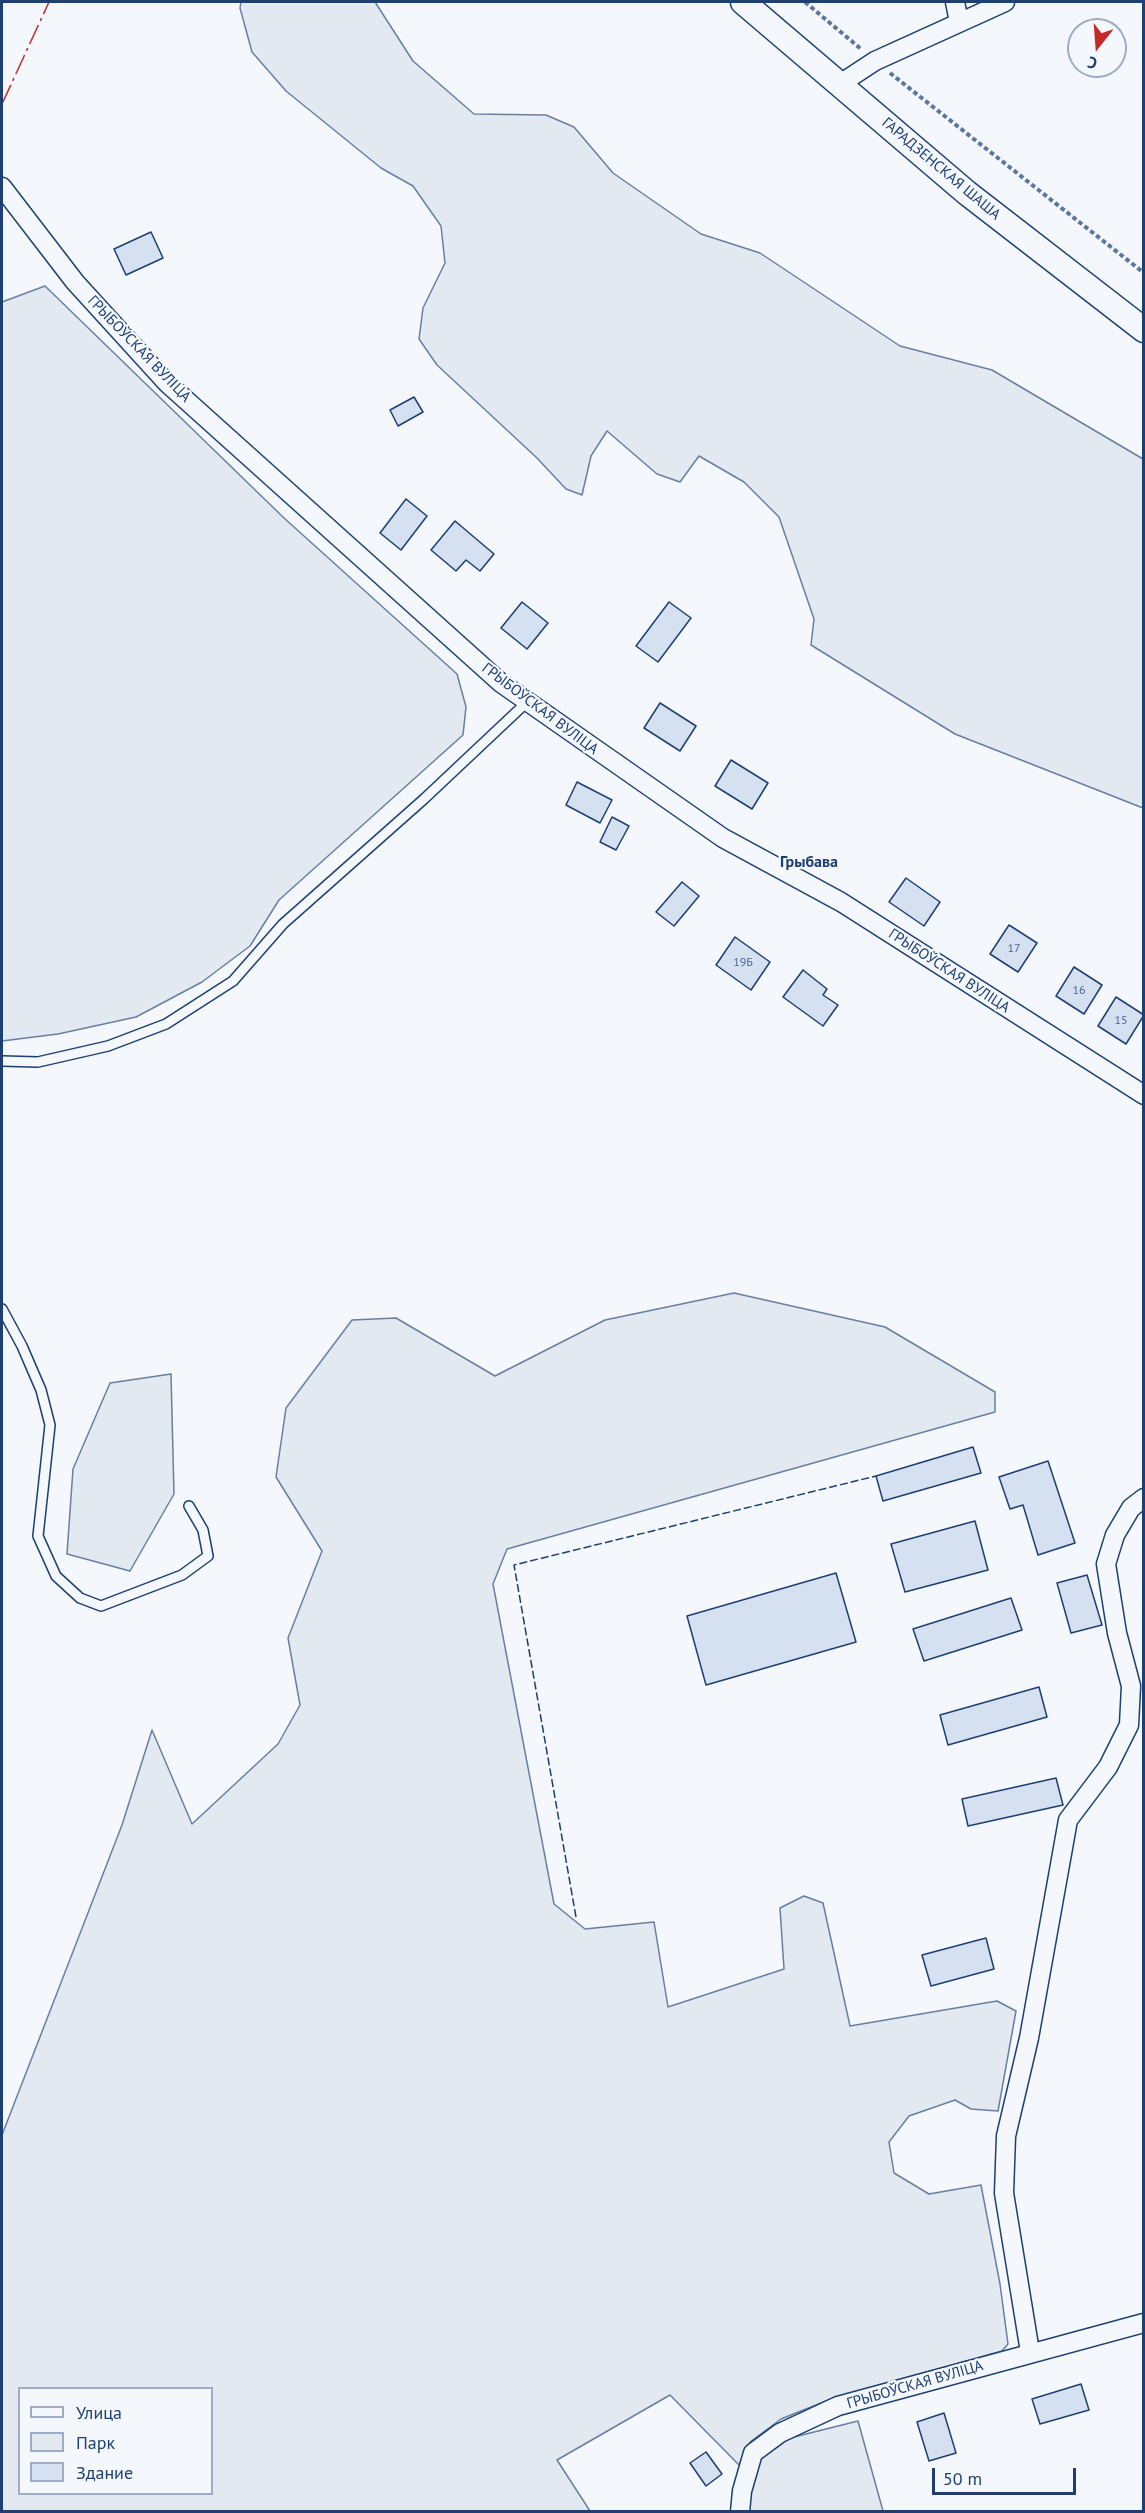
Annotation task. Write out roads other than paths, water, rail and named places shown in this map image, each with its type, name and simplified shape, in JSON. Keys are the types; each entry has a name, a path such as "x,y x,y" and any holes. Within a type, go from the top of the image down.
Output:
{"main road":[{"name":"ГАРАДЗЕНСКАЯ ШАША","path":"742,2 967,193 1143,330"}],"street":[{"path":"955,2 959,22"},
{"path":"840,84 874,61 1005,2"},
{"name":"ГРЫБОЎСКАЯ ВУЛІЦА","path":"2,188 75,282 167,383 501,683 723,838 841,902 1143,1095"},
{"path":"1030,2352 1004,2193 1006,2136 1025,2057 1068,1820 1108,1767 1130,1725 1131,1686 1117,1633 1106,1564 1115,1535 1131,1508 1143,1498"},
{"name":"ГРЫБОЎСКАЯ ВУЛІЦА","path":"740,2511 742,2491 753,2453 780,2433 838,2406 1143,2323"}],"lane":[{"path":"2,1061 38,1062 108,1046 166,1024 233,981 283,924 424,800 527,702"},
{"path":"2,1309 38,1381 50,1425 38,1536 56,1576 80,1598 101,1606 182,1575 208,1556 203,1530 189,1506"}],"district":[{"name":"Грыбава","path":"809,862"}]}
